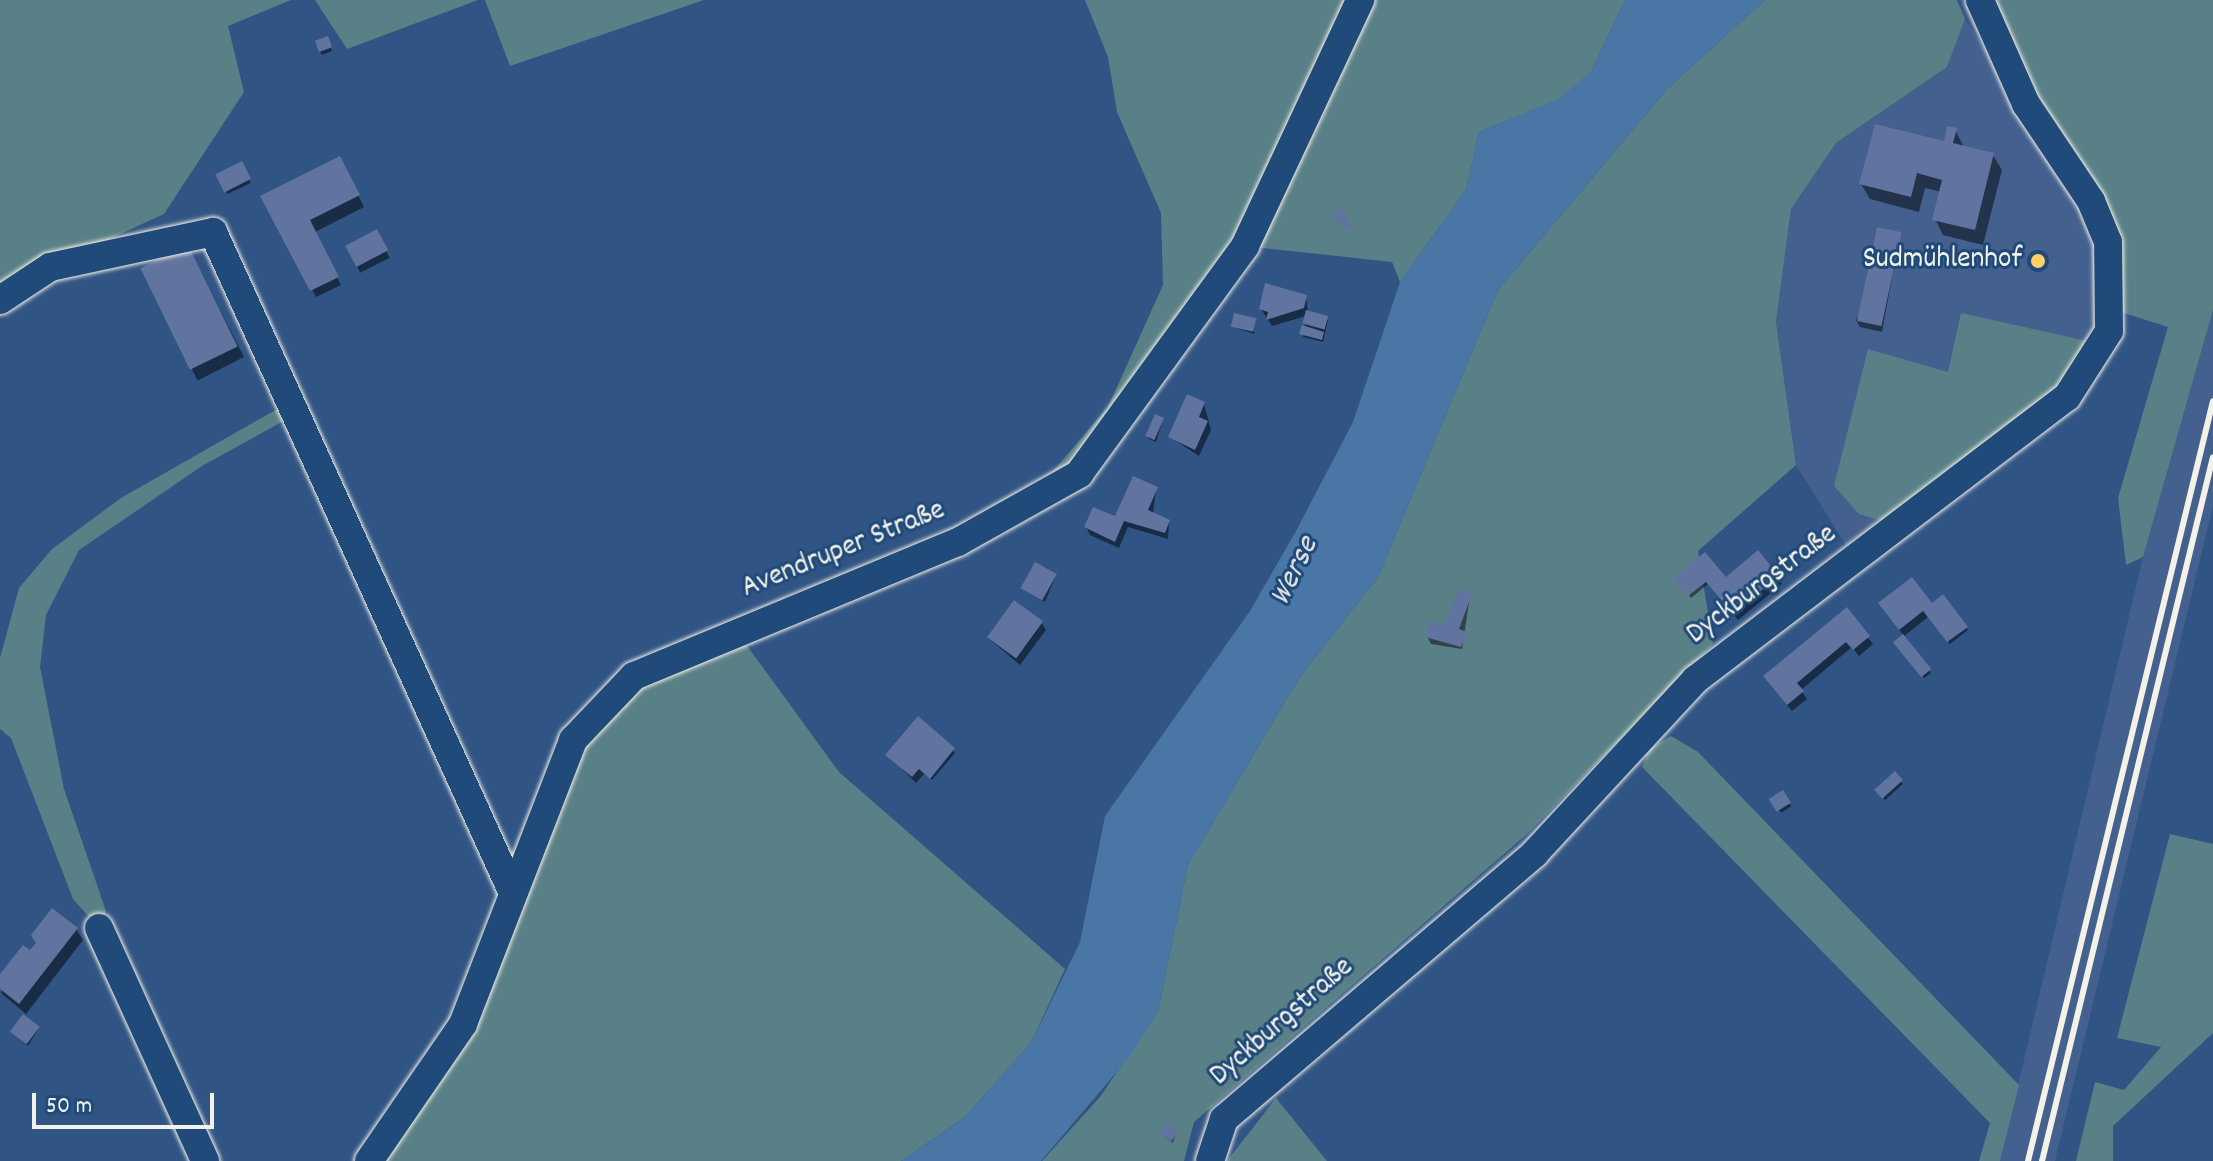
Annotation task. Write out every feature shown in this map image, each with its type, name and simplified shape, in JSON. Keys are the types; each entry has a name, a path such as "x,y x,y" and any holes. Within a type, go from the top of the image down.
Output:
{"street":[{"name":"Avendruper Straße","path":"369,1161 463,1024 511,889 573,740 634,676 958,542 1079,474 1245,246 1360,0"},
{"name":"Dyckburgstraße","path":"1210,1161 1224,1119 1535,853 1695,680 2067,397 2109,331 2108,242 2091,201 2026,104 1980,0"},
{"path":"0,300 50,267 213,232 511,889"},
{"path":"99,928 205,1161"}],"shaded area":[{"path":"1965,19 2069,179 2100,245 2096,343 2049,394 1847,547 1796,465 1776,322 1791,209 1836,143 1947,67"},
{"path":"2213,310 2213,506 2055,1161 2000,1161 2143,557"}],"green space":[{"path":"0,0 291,0 228,26 244,92 164,214 0,289"},
{"path":"315,0 478,0 347,49"},
{"path":"485,0 704,0 510,66"},
{"path":"1085,0 1625,0 1591,72 1558,100 1479,132 1466,190 1400,282 1392,262 1245,246 1079,474 1019,511 1108,407 1163,285 1161,213 1117,112 1108,57"},
{"path":"1765,0 1957,0 1965,19 1947,67 1836,143 1791,209 1776,322 1796,465 1698,551 1713,644 1527,834 1194,1122 1184,1161 1042,1161 1100,1097 1158,1011 1188,865 1299,678 1378,577 1498,290 1668,88"},
{"path":"1990,0 2213,0 2213,310 2143,557 2126,565 2118,498 2168,327 2124,313"},
{"path":"1961,313 2096,343 2049,394 1882,521 1859,514 1834,486 1868,349 1948,372"},
{"path":"293,400 298,413 202,466 79,550 46,615 40,667 64,789 106,911 99,928 73,899 11,738 0,729 0,658 19,588 52,549 121,498"},
{"path":"737,632 839,772 1065,969 1031,1043 965,1117 901,1161 369,1161 463,1024 573,740 634,676"},
{"path":"1671,736 1698,752 2019,1085 2000,1161 1979,1161 1990,1123 1642,767 1649,749"},
{"path":"2170,834 2213,844 2213,1033 2113,1126 2113,1161 2076,1161 2095,1082 2124,1090 2161,1047 2117,1038"},
{"path":"1276,1098 1327,1161 1227,1161"}],"water":[{"name":"Werse","path":"1625,0 1765,0 1668,88 1498,290 1378,577 1299,678 1188,865 1158,1011 1131,1055 1041,1161 901,1161 965,1117 1031,1043 1080,942 1105,816 1250,611 1296,531 1353,422 1400,282 1466,190 1479,132 1557,100 1591,72"}],"building":[{"path":"328,36 332,47 319,52 315,41"},
{"path":"1875,124 1944,141 1947,126 1957,128 1953,143 1994,153 1975,230 1932,220 1942,180 1917,173 1911,197 1859,184"},
{"path":"340,156 360,195 310,220 339,277 310,291 260,196"},
{"path":"242,161 251,179 224,192 215,175"},
{"path":"1341,208 1352,226 1345,230 1331,215"},
{"path":"1877,227 1901,232 1881,326 1857,321"},
{"path":"377,229 388,250 356,267 345,246"},
{"path":"188,245 238,347 190,370 140,268"},
{"path":"1265,283 1307,295 1304,308 1266,320 1268,312 1259,309"},
{"path":"1306,310 1328,316 1325,329 1302,324"},
{"path":"1234,313 1256,318 1253,332 1231,327"},
{"path":"1302,325 1324,332 1322,340 1299,334"},
{"path":"1187,394 1205,402 1199,417 1208,421 1195,450 1168,437"},
{"path":"1155,414 1164,418 1154,440 1145,436"},
{"path":"1133,476 1158,487 1148,510 1170,520 1165,533 1124,521 1115,542 1084,527 1093,507 1115,516"},
{"path":"1758,550 1779,576 1733,614 1706,582 1688,596 1673,578 1705,552 1726,577"},
{"path":"1035,562 1057,574 1042,600 1020,588"},
{"path":"1912,577 1932,603 1943,594 1968,627 1947,642 1923,611 1899,630 1878,603"},
{"path":"1458,589 1472,594 1459,629 1467,632 1461,647 1425,637 1431,620 1445,625"},
{"path":"1014,600 1043,621 1016,658 987,637"},
{"path":"1847,607 1870,636 1853,650 1846,642 1797,683 1804,691 1787,705 1763,676"},
{"path":"1903,634 1931,669 1921,677 1893,642"},
{"path":"918,716 955,748 930,779 919,769 912,777 885,755"},
{"path":"1895,771 1903,780 1882,799 1874,790"},
{"path":"1783,790 1791,803 1777,812 1769,799"},
{"path":"52,908 78,928 19,1004 0,989 0,974 23,945 30,950 36,943 31,935"},
{"path":"23,1014 40,1027 27,1044 10,1032"},
{"path":"1166,1123 1178,1130 1172,1141 1160,1134"}],"railway":[{"path":"2028,1161 2213,401"},
{"path":"2042,1161 2213,457"}],"place":[{"name":"Sudmühlenhof","path":"2038,261"}]}
